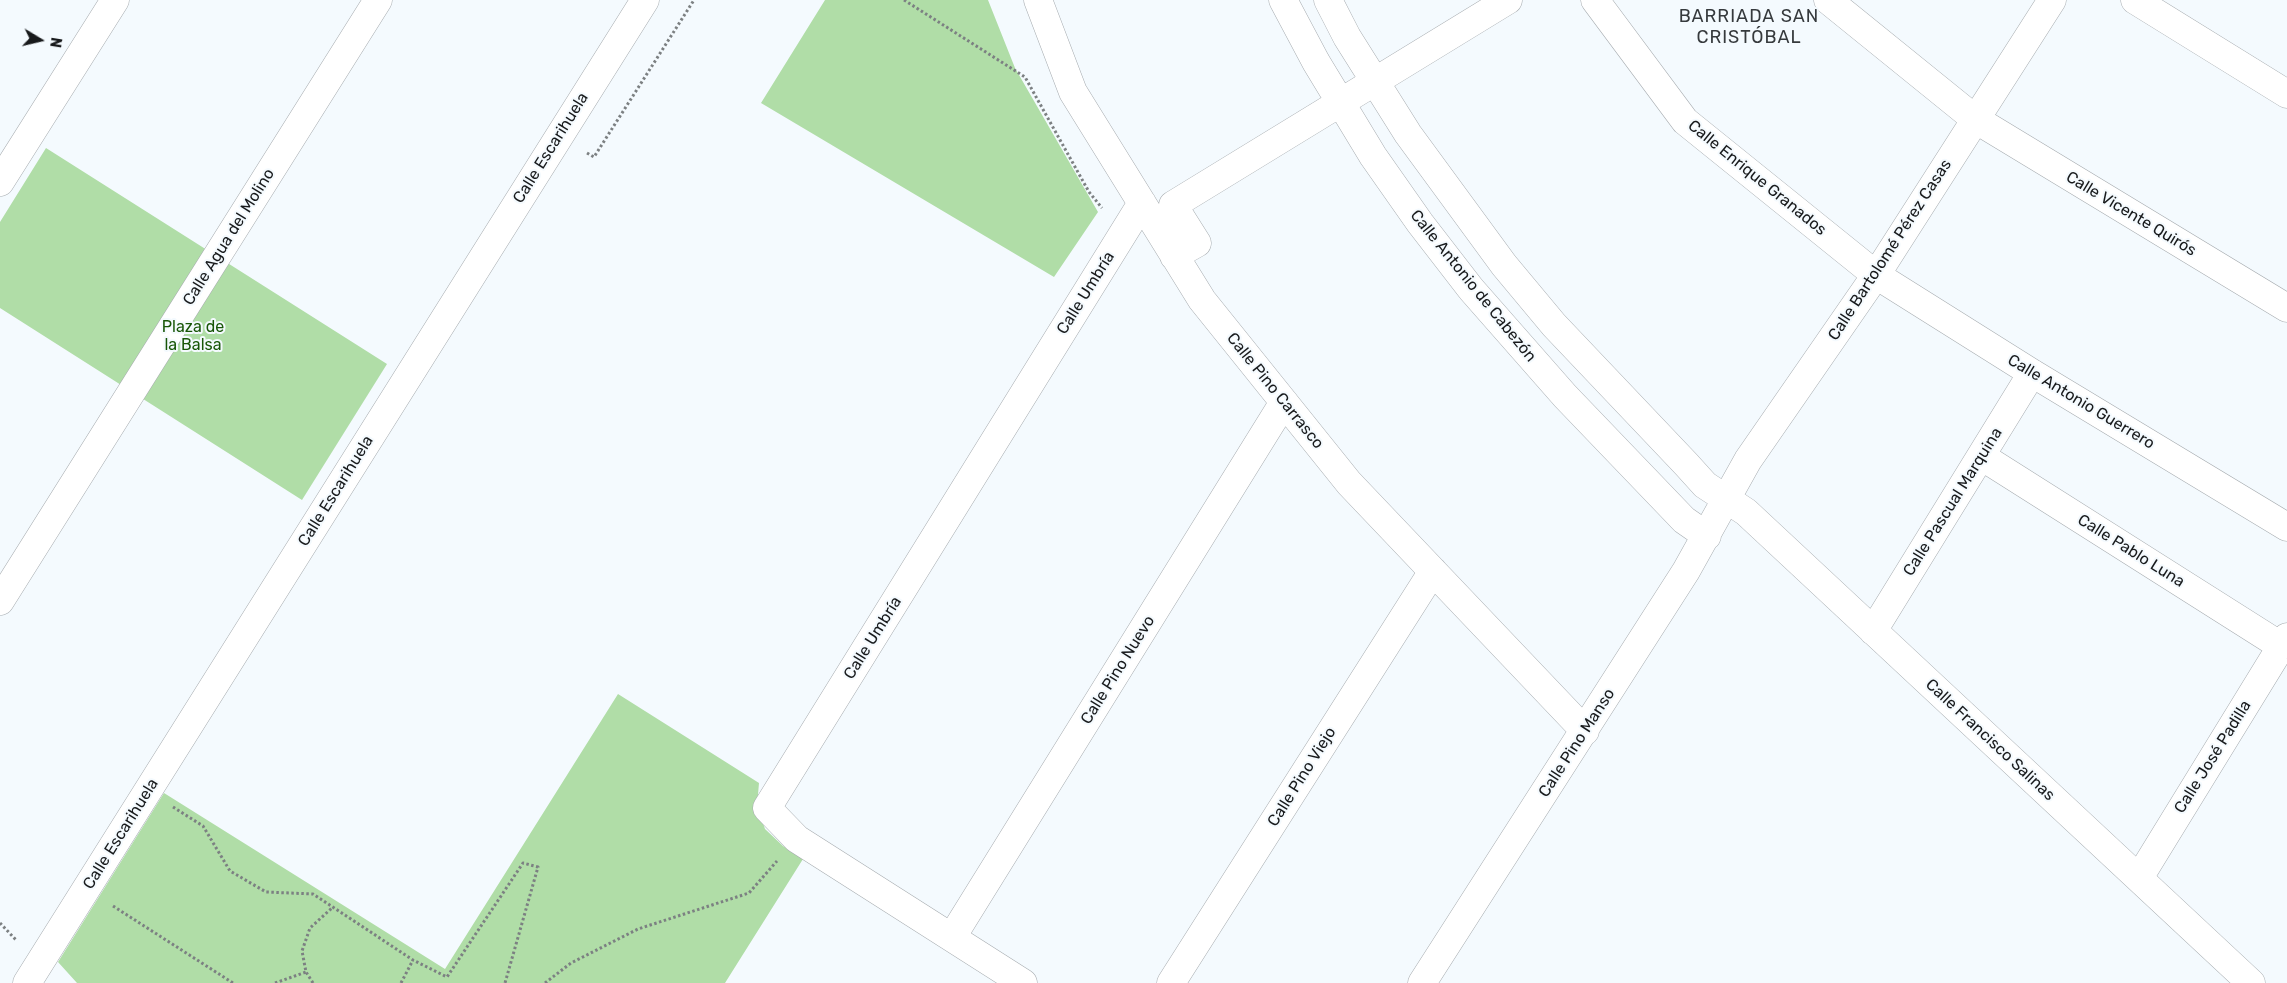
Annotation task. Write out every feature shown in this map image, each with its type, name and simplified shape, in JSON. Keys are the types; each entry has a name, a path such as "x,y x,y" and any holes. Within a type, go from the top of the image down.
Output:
{"street":[{"path":"0,182 115,0"},
{"name":"Calle Agua del Molino","path":"0,601 378,0"},
{"name":"Calle Escarihuela","path":"27,983 645,0"},
{"name":"Calle Pino Carrasco","path":"1038,0 1073,92 1202,300 1348,483 1585,731"},
{"name":"Calle Antonio de Cabezón","path":"1283,0 1340,102 1420,223 1476,296 1565,396 1684,520 1707,536"},
{"path":"1328,0 1375,82 1408,134 1455,201 1523,287 1554,324 1705,485 1727,500"},
{"path":"1174,256 1196,243 1173,205 1508,0"},
{"name":"Calle Enrique Granados","path":"1594,0 1685,121 1876,275"},
{"name":"Calle Vicente Quirós","path":"1828,0 1975,119 2287,308"},
{"name":"Calle Bartolomé Pérez Casas","path":"1727,500 1748,460 1876,275 2052,0"},
{"path":"2135,0 2287,94"},
{"name":"Calle Umbría","path":"1023,983 797,838 767,808 1142,203"},
{"name":"Calle Antonio Guerrero","path":"1876,275 2032,373 2287,527"},
{"name":"Calle Pascual Marquina","path":"1873,631 2032,373"},
{"name":"Calle Pino Nuevo","path":"952,937 1284,402"},
{"name":"Calle Pablo Luna","path":"1981,456 2284,641"},
{"name":"Calle Pino Manso","path":"1422,983 1585,731 1707,536 1727,500"},
{"name":"Calle Francisco Salinas","path":"1727,500 1746,512 2251,983"},
{"name":"Calle Pino Viejo","path":"1171,983 1433,571"},
{"name":"Calle José Padilla","path":"2139,878 2284,641"}],"path":[{"path":"904,0 1025,77 1089,192 1106,213"},
{"path":"166,814 171,806 203,826 230,872 266,892 313,894 413,960 447,978 523,863 538,867 505,983"},
{"path":"545,983 570,963 638,929 749,893 797,838"},
{"path":"108,903 232,983"},
{"path":"313,983 306,972 302,951 310,928 333,908"},
{"path":"0,924 16,940 43,959"},
{"path":"401,983 413,960"},
{"path":"275,983 306,972"}],"green space":[{"path":"825,0 988,0 1015,68 1098,212 1054,277 761,103"},
{"name":"Plaza de la Balsa","path":"46,148 387,364 302,500 0,308 0,222"},
{"path":"618,694 759,783 757,806 765,829 783,846 803,859 725,983 77,983 58,962 164,793 445,969"}],"district":[{"name":"BARRIADA SAN CRISTÓBAL","path":"1749,27"}]}
